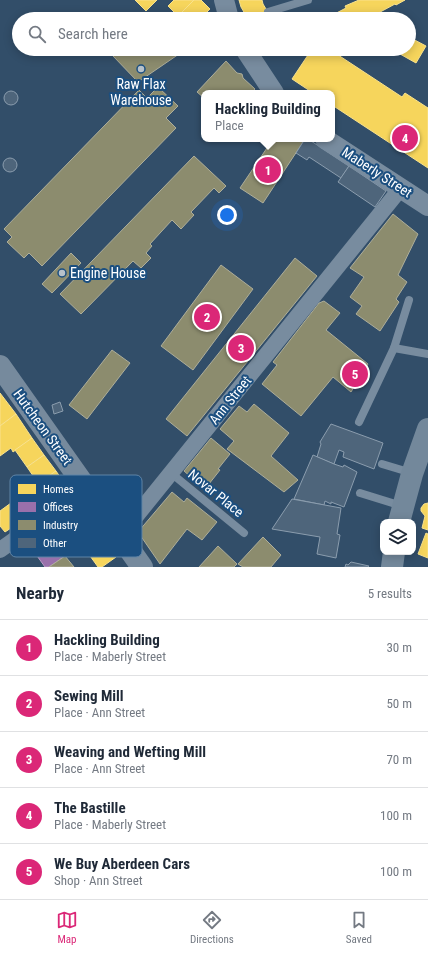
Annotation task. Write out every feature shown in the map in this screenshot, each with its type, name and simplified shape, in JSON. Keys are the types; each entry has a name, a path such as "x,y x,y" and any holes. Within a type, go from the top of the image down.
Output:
{"main road":[{"name":"Hutcheon Street","path":"0,366 78,475"},
{"path":"401,514 412,474 428,429"},
{"path":"392,567 394,555"},
{"name":"Hutcheon Street","path":"135,557 142,567"}],"street":[{"path":"224,0 227,12"},
{"path":"250,56 272,90"},
{"name":"Maberly Street","path":"330,142 428,206"},
{"name":"Ann Street","path":"142,509 401,188"},
{"path":"0,550 10,543"}],"lane":[{"path":"268,12 308,0"},
{"path":"359,422 394,348 409,300"},
{"path":"394,348 428,354"},
{"path":"382,464 412,474"},
{"name":"Novar Place","path":"171,473 244,533"},
{"path":"360,494 401,514"}],"building: Homes":[{"path":"135,0 157,0 146,11"},
{"path":"174,0 194,0 182,12 174,12 168,6"},
{"path":"194,0 201,0 210,9 207,12 182,12"},
{"path":"239,0 262,0 268,12 244,12"},
{"path":"359,0 405,0 380,12 338,12 346,8 345,6"},
{"path":"416,41 426,46 416,63 404,56 416,56"},
{"path":"307,56 340,56 402,97 405,93 428,108 428,168 335,107 335,90 308,90 292,79"},
{"path":"0,393 16,414 0,426"},
{"path":"16,414 32,438 13,452 11,448 0,456 0,426"},
{"path":"32,438 44,455 27,467 15,450"},
{"path":"44,455 56,471 50,475 32,475 27,467"},
{"path":"56,471 59,475 50,475"},
{"path":"428,503 428,530 422,528 425,516 421,511 421,508 424,504"},
{"path":"10,504 10,529 5,532 0,526 0,511"},
{"path":"426,533 428,534 428,558 418,554"},
{"path":"91,557 116,557 102,567 98,567"}],"building: Offices":[{"path":"38,557 64,557 49,567 45,567"}],"building: Industry":[{"name":"Raw Flax Warehouse","path":"113,56 176,56 138,82"},
{"path":"226,61 237,73 242,74 243,78 255,89 201,90 201,95 197,92"},
{"path":"158,87 178,106 166,118 176,128 42,266 29,253 24,258 7,242 12,237 4,229 139,90 147,98"},
{"path":"271,142 303,142 263,203 240,188"},
{"path":"194,156 226,186 219,193 214,188 191,212 194,215 181,229 172,220 150,244 152,246 146,253 151,258 141,268 133,261 81,314 60,294"},
{"path":"393,214 418,234 398,275 407,282 396,299 399,302 380,331 356,314 362,306 350,297 364,277 350,268"},
{"name":"Engine House","path":"71,253 81,263 52,293 42,284"},
{"path":"295,258 317,276 187,436 166,419"},
{"path":"221,265 253,289 193,370 161,346"},
{"path":"324,301 340,313 326,330 368,364 351,392 333,377 301,416 262,384 277,365 273,362 319,303"},
{"path":"112,350 130,363 87,419 69,405"},
{"path":"254,404 289,433 271,456 298,480 284,492 227,449 234,441 220,429 239,406 247,412"},
{"path":"211,438 230,454 205,489 184,471"},
{"path":"172,492 184,502 187,498 217,522 202,540 187,529 160,564 142,538 142,527"},
{"path":"263,537 281,555 271,567 243,567 238,564"},
{"path":"218,546 237,564 234,567 199,567"},
{"path":"66,557 74,567 49,567"}],"building: Other":[{"path":"8,91 14,91 18,95 18,101 14,105 8,105 4,101 4,95"},
{"path":"303,142 313,142 349,166 341,178 309,157 307,160 296,153"},
{"path":"10,158 15,160 17,165 15,170 10,172 5,170 3,165 5,160"},
{"path":"349,166 386,191 375,207 338,182"},
{"path":"60,402 63,411 54,414 52,405"},
{"path":"331,424 383,443 374,469 343,457 344,452 339,450 334,464 317,457 321,444 320,442"},
{"path":"313,455 343,467 344,465 357,472 344,507 325,501 324,505 294,499"},
{"path":"292,499 341,508 337,534 340,535 336,558 317,554 320,537 272,529"},
{"path":"351,562 369,566 345,567 346,564 348,565"}],"place":[{"name":"Raw Flax Warehouse","path":"141,69"},
{"name":"The Bastille","path":"405,138"},
{"name":"Hackling Building","path":"268,170"},
{"name":"Engine House","path":"62,273"},
{"name":"Sewing Mill","path":"207,317"},
{"name":"Weaving and Wefting Mill","path":"241,348"},
{"name":"We Buy Aberdeen Cars","path":"355,374"}]}
